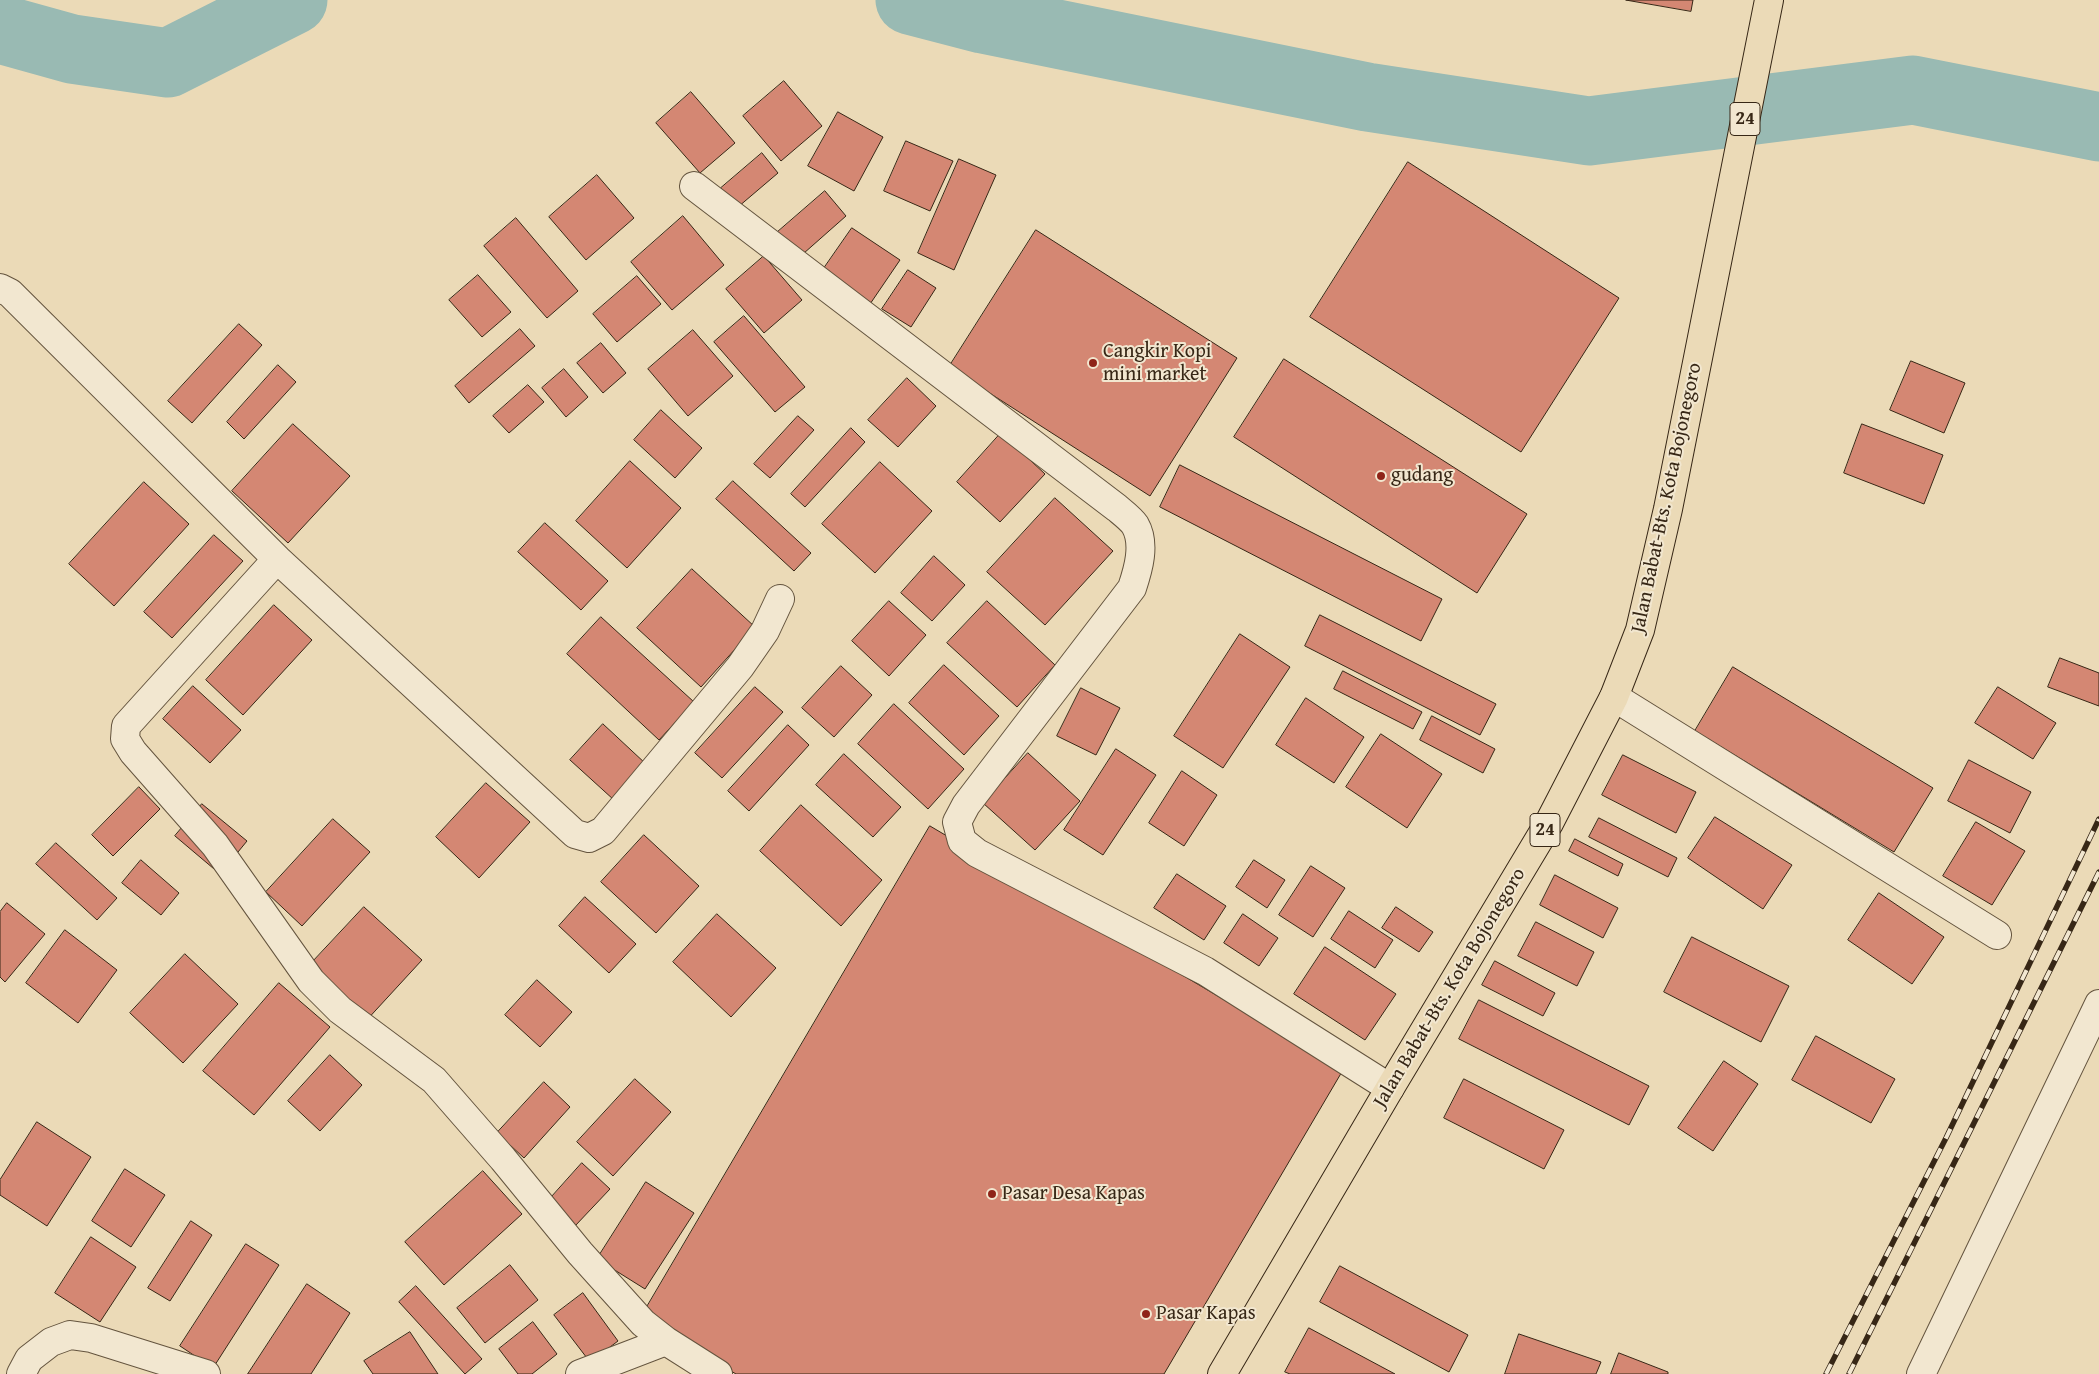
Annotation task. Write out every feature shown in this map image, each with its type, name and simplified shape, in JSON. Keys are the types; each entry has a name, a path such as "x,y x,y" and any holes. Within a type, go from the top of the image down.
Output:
{"highway":[{"name":"Jalan Babat-Bts. Kota Bojonegoro","path":"1222,1374 1549,823 1614,697 1640,630 1668,509 1768,5"}],"street":[{"path":"694,186 1118,508 1135,525 1140,546 1140,565 1132,588 966,805 957,822 962,841 977,853 1205,971 1390,1088"},
{"path":"0,288 10,293 277,559 575,834 589,838 603,831 740,667 765,631 780,598"},
{"path":"277,559 126,726 125,739 134,752 215,845 311,981 340,1010 434,1080 503,1159 580,1253 643,1323 666,1341 718,1374"},
{"path":"1614,697 1997,935"},
{"path":"1921,1374 2099,1004"},
{"path":"21,1374 29,1359 51,1342 70,1335 91,1338 206,1374"},
{"path":"580,1374 666,1341"}],"building":[{"path":"1626,0 1693,0 1691,11"},
{"path":"784,81 822,126 781,161 743,116"},
{"path":"691,92 735,143 700,173 656,123"},
{"path":"838,112 883,137 854,191 808,166"},
{"path":"906,141 953,161 930,211 884,191"},
{"path":"762,153 778,173 738,207 721,188"},
{"path":"959,159 996,175 954,270 918,253"},
{"path":"1408,162 1619,298 1521,452 1310,317"},
{"path":"597,175 634,218 586,260 549,217"},
{"path":"825,191 846,216 795,261 773,236"},
{"path":"683,216 724,265 672,310 631,262"},
{"path":"516,218 578,291 547,318 484,246"},
{"path":"852,228 900,260 868,307 820,274"},
{"name":"Cangkir Kopi mini market","path":"1036,230 1237,358 1150,496 949,367"},
{"path":"764,256 802,300 764,333 726,289"},
{"path":"908,270 936,288 911,327 882,309"},
{"path":"478,275 511,312 482,337 449,300"},
{"path":"637,276 661,304 617,342 593,314"},
{"path":"744,316 805,387 775,412 714,342"},
{"path":"239,324 262,345 192,423 168,401"},
{"path":"520,329 535,346 469,403 455,386"},
{"path":"693,330 733,376 688,416 648,369"},
{"path":"601,343 626,373 603,393 577,363"},
{"name":"gudang","path":"1284,359 1527,514 1477,593 1234,437"},
{"path":"1911,361 1965,383 1944,433 1890,410"},
{"path":"278,365 296,382 244,439 227,422"},
{"path":"564,369 588,397 566,417 542,388"},
{"path":"907,378 936,406 898,447 868,420"},
{"path":"528,385 544,402 509,433 493,416"},
{"path":"661,410 702,448 675,478 634,440"},
{"path":"798,416 814,430 770,478 754,464"},
{"path":"293,424 350,476 288,543 232,491"},
{"path":"1862,424 1943,455 1924,504 1844,473"},
{"path":"851,428 865,442 805,507 791,494"},
{"path":"1001,433 1045,474 1000,522 957,482"},
{"path":"630,461 681,508 627,568 576,521"},
{"path":"880,462 932,511 875,573 822,524"},
{"path":"1180,465 1442,599 1421,641 1160,507"},
{"path":"733,481 811,553 794,571 716,499"},
{"path":"144,482 189,524 114,606 69,564"},
{"path":"1055,498 1113,551 1045,625 987,572"},
{"path":"545,523 608,581 581,610 518,552"},
{"path":"214,535 243,561 172,638 144,612"},
{"path":"934,556 965,585 932,621 901,593"},
{"path":"692,569 755,627 701,687 637,628"},
{"path":"889,601 926,635 889,676 852,641"},
{"path":"987,601 1055,665 1017,707 947,643"},
{"path":"274,605 312,640 243,715 206,680"},
{"path":"1320,615 1496,704 1480,735 1305,646"},
{"path":"601,617 694,702 659,740 567,654"},
{"path":"1240,634 1290,667 1223,768 1174,736"},
{"path":"2060,658 2099,673 2099,706 2048,687"},
{"path":"944,665 999,716 964,755 909,703"},
{"path":"841,666 872,695 834,737 802,708"},
{"path":"1733,667 1933,788 1894,852 1695,731"},
{"path":"1343,671 1422,712 1413,729 1334,689"},
{"path":"193,686 241,730 210,763 163,719"},
{"path":"755,687 783,712 722,778 695,753"},
{"path":"1998,687 2056,723 2033,759 1975,723"},
{"path":"1081,688 1120,708 1096,755 1057,736"},
{"path":"1306,698 1364,737 1334,783 1276,745"},
{"path":"894,704 964,769 928,809 858,744"},
{"path":"1432,716 1495,749 1483,773 1420,740"},
{"path":"603,724 646,764 614,800 570,760"},
{"path":"788,725 809,745 749,811 728,791"},
{"path":"1381,734 1442,774 1407,828 1346,787"},
{"path":"1116,749 1156,775 1103,855 1064,830"},
{"path":"1028,753 1080,801 1035,850 983,803"},
{"path":"844,754 901,807 873,837 816,785"},
{"path":"1623,755 1696,792 1676,833 1602,795"},
{"path":"1969,760 2031,792 2010,833 1948,801"},
{"path":"1182,771 1217,795 1184,846 1149,823"},
{"path":"486,783 530,822 479,878 436,837"},
{"path":"139,787 160,809 113,856 92,835"},
{"path":"202,804 247,841 220,874 175,836"},
{"path":"801,805 882,880 841,926 760,851"},
{"path":"1715,817 1792,865 1763,909 1688,858"},
{"path":"1599,818 1677,858 1668,877 1589,837"},
{"path":"333,819 370,852 302,926 266,892"},
{"path":"1976,822 2025,851 1992,905 1943,876"},
{"name":"Pasar Desa Kapas","path":"930,826 1343,1070 1164,1374 736,1374 641,1317"},
{"path":"644,835 699,886 656,933 601,882"},
{"path":"1575,839 1623,864 1618,876 1569,851"},
{"path":"56,843 117,898 97,920 36,864"},
{"path":"141,860 179,893 161,915 122,883"},
{"path":"1254,860 1285,880 1267,908 1236,887"},
{"path":"1311,866 1345,888 1313,937 1279,915"},
{"path":"1177,874 1226,906 1204,940 1154,908"},
{"path":"1555,875 1618,908 1603,938 1540,905"},
{"path":"1879,893 1944,937 1912,984 1848,940"},
{"path":"585,897 636,944 609,973 559,926"},
{"path":"7,903 45,934 5,982 0,977 0,912"},
{"path":"364,907 422,960 364,1023 306,969"},
{"path":"1396,907 1433,932 1419,952 1382,928"},
{"path":"1349,911 1393,940 1375,968 1331,939"},
{"path":"717,914 776,968 731,1017 673,962"},
{"path":"1243,914 1278,938 1259,966 1224,943"},
{"path":"1536,922 1594,952 1577,986 1518,956"},
{"path":"65,930 117,970 78,1023 26,983"},
{"path":"1692,937 1789,986 1761,1042 1664,992"},
{"path":"1325,947 1396,994 1365,1040 1294,994"},
{"path":"185,954 238,1004 183,1063 130,1013"},
{"path":"1495,961 1555,993 1543,1016 1482,985"},
{"path":"537,980 572,1012 540,1047 505,1015"},
{"path":"279,983 330,1027 254,1115 203,1071"},
{"path":"1479,1000 1649,1086 1629,1125 1459,1039"},
{"path":"1816,1036 1895,1079 1871,1123 1792,1080"},
{"path":"330,1055 362,1085 320,1131 288,1101"},
{"path":"1724,1061 1758,1084 1713,1151 1678,1128"},
{"path":"635,1079 671,1112 613,1176 577,1142"},
{"path":"1464,1079 1564,1130 1544,1169 1444,1118"},
{"path":"544,1082 570,1107 524,1158 497,1133"},
{"path":"37,1122 91,1157 47,1226 0,1195 0,1180"},
{"path":"582,1163 610,1189 575,1226 548,1201"},
{"path":"125,1169 165,1195 131,1247 92,1221"},
{"path":"483,1171 522,1214 444,1285 405,1242"},
{"path":"646,1182 694,1213 645,1289 597,1259"},
{"path":"191,1221 212,1235 170,1301 148,1288"},
{"path":"91,1237 136,1267 100,1322 55,1293"},
{"path":"246,1244 279,1265 213,1368 180,1346"},
{"path":"510,1265 538,1300 485,1343 457,1308"},
{"path":"1340,1266 1468,1335 1449,1372 1320,1302"},
{"path":"307,1284 350,1313 311,1374 248,1374"},
{"path":"416,1286 482,1359 465,1374 399,1302"},
{"path":"583,1293 618,1341 590,1362 554,1315"},
{"path":"533,1322 557,1354 532,1374 518,1374 499,1349"},
{"path":"1309,1328 1395,1374 1290,1374 1285,1372"},
{"path":"410,1332 438,1374 373,1374 364,1361"},
{"path":"1519,1334 1601,1362 1596,1374 1505,1374"},
{"path":"1619,1353 1668,1372 1668,1374 1611,1374"}],"waterway":[{"path":"0,29 72,49 168,63 293,0"},
{"path":"910,0 983,19 1367,97 1589,131 1913,90 2099,127"}],"railway":[{"path":"1826,1374 1946,1138 2099,819"},
{"path":"1849,1374 2099,872"}],"place":[{"name":"Cangkir Kopi mini market","path":"1093,363"},
{"name":"gudang","path":"1381,476"},
{"name":"Pasar Desa Kapas","path":"992,1194"},
{"name":"Pasar Kapas","path":"1146,1314"}]}
